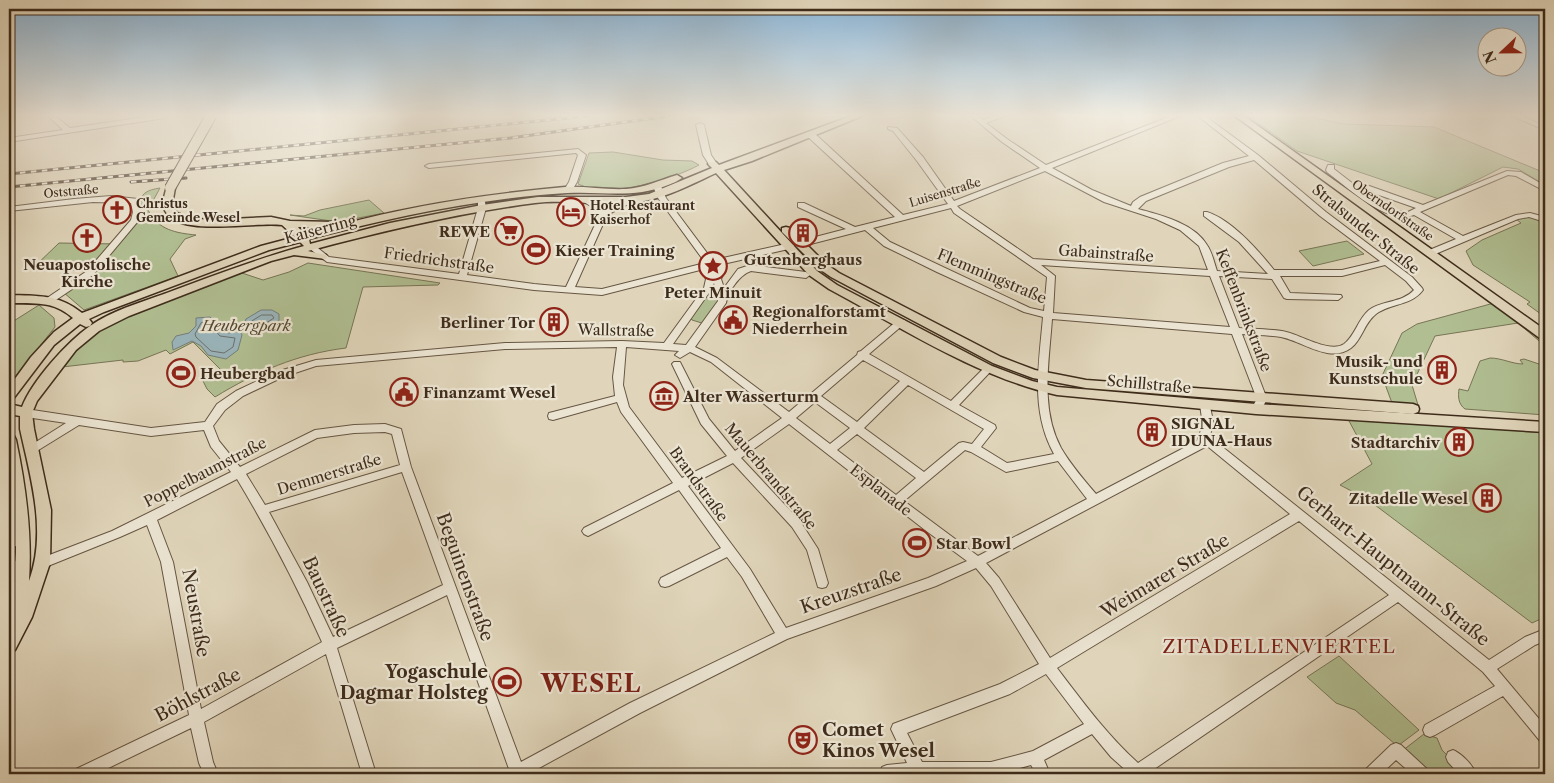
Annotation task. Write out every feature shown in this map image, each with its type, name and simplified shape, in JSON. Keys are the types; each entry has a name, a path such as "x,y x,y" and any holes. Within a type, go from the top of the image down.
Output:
{"main road":[{"path":"190,153 170,188 165,201 167,207 174,215 184,220 215,223 266,220 289,224 350,225"},
{"path":"566,194 587,200 634,200 719,165 763,153"},
{"name":"Oberndorfstraße","path":"1290,153 1545,336"},
{"path":"719,165 795,245"},
{"path":"566,194 658,190"},
{"name":"Kaiserring","path":"9,396 54,338 80,318 265,248 350,225 429,208 538,200 566,194"},
{"name":"Kaiserring","path":"26,413 31,400 72,347 94,328 125,313 310,246 482,203"},
{"path":"289,224 310,246"},
{"path":"265,248 285,235 289,224"},
{"name":"Schillstraße","path":"795,245 798,259 822,280 988,369 1012,379 1042,382"},
{"name":"Schillstraße","path":"795,245 822,266 843,279 997,360 1042,382 1075,394 1203,400 1462,417 1545,419"},
{"path":"291,252 322,257"},
{"name":"Oberndorfstraße","path":"1458,273 1545,331"},
{"path":"9,300 50,300 68,308 94,328"},
{"path":"9,409 26,413 44,510 43,563 24,617 9,645"},
{"name":"Schillstraße","path":"1462,417 1545,427"},
{"path":"9,440 17,473 23,523 15,566 16,604 9,624"},
{"path":"9,543 19,532 23,523"},
{"path":"15,566 43,563"}],"street":[{"path":"430,166 563,153"},
{"path":"566,194 573,182 582,154 580,153"},
{"path":"707,153 709,159 719,165"},
{"path":"830,153 901,218"},
{"path":"915,153 957,211 1051,276"},
{"name":"Keffenbrinkstraße","path":"1021,153 1045,168 1090,192 1190,232 1203,245 1236,332 1259,404"},
{"name":"Luisenstraße","path":"723,265 952,205 1084,153"},
{"name":"Stralsunder Straße","path":"1236,332 1282,334 1323,349 1334,351 1350,344 1372,312 1414,297 1419,290 1409,279 1324,214 1249,153"},
{"path":"1133,210 1136,204 1143,199 1226,165 1255,157"},
{"path":"1331,167 1330,170 1342,180 1394,215 1401,216 1507,173 1518,174 1545,189"},
{"path":"1342,180 1423,208"},
{"path":"658,190 707,259"},
{"name":"Oststraße","path":"9,208 99,199 128,198 135,202 137,212 135,220 99,265 78,283 50,300"},
{"path":"587,200 600,208 604,214"},
{"path":"568,290 604,214 621,204 634,200"},
{"path":"462,278 482,203"},
{"path":"801,205 854,230"},
{"path":"1414,212 1464,240"},
{"path":"1207,214 1239,237 1258,254 1275,275 1287,296 1338,297"},
{"path":"1430,253 1524,215 1545,220"},
{"name":"Flemmingstraße","path":"867,227 887,244 940,270 1021,307 1049,316 1236,332"},
{"path":"310,246 322,257"},
{"name":"Friedrichstraße","path":"322,257 462,278 602,292 723,265"},
{"path":"667,346 708,288 710,279 702,263 707,259 714,258 723,265 718,279 722,298"},
{"name":"Gabainstraße","path":"1032,262 1214,275 1275,275 1342,273 1386,262"},
{"path":"1052,263 1042,382 1042,406 1046,427 1060,457 1094,500"},
{"path":"722,298 741,271 750,268 806,275"},
{"name":"Mauerbrandstraße","path":"722,298 723,301 679,360 705,421 796,524 812,549 822,583"},
{"path":"588,531 734,456 789,418 901,322"},
{"name":"Wallstraße","path":"208,426 221,407 232,399 290,370 316,363 543,344 622,344 689,348"},
{"name":"Brandstraße","path":"622,344 617,377 620,398 680,484 746,573 783,635"},
{"name":"Esplanade","path":"689,348 714,360 896,502 978,562 1012,607 1048,666 1094,726 1116,752 1138,773"},
{"path":"862,354 991,428 974,448"},
{"path":"952,406 988,369"},
{"path":"830,450 907,380"},
{"path":"814,396 924,478"},
{"path":"553,416 620,398"},
{"path":"1203,400 1209,419 1205,438"},
{"path":"26,413 151,432 208,426"},
{"path":"32,450 77,421"},
{"name":"Baustraße","path":"208,426 215,444 239,473 262,510 303,586 330,645 369,774"},
{"name":"Poppelbaumstraße","path":"43,563 116,534 150,518 315,434 354,429 385,428"},
{"name":"Beguinenstraße","path":"385,428 397,432 406,466 516,774"},
{"name":"Kreuzstraße","path":"516,774 635,708 783,635 879,602 978,562 1201,444 1205,438"},
{"name":"Gerhart-Hauptmann-Straße","path":"1205,438 1488,668 1545,736"},
{"path":"896,502 963,446 974,448 1006,468 1060,457"},
{"name":"Demmerstraße","path":"262,510 406,466"},
{"name":"Weimarer Straße","path":"918,769 898,728 1005,689 1048,666 1300,514"},
{"name":"Neustraße","path":"150,518 167,562 196,719 211,774"},
{"path":"665,582 729,550"},
{"name":"Böhlstraße","path":"80,774 196,719 330,645 450,588"},
{"path":"1138,773 1399,595"},
{"path":"1488,668 1545,635"},
{"path":"1430,730 1505,688"},
{"path":"887,772 918,769 991,769 1035,757 1094,726"},
{"path":"1371,774 1396,750 1422,774"},
{"path":"1035,757 1043,774"},
{"path":"1453,757 1469,774"}],"green space":[{"path":"589,153 616,153 663,160 692,161 699,165 657,182 640,186 623,189 591,188 578,184"},
{"path":"1302,153 1496,153 1545,173 1545,185 1518,169 1503,167 1439,199"},
{"path":"160,188 148,210 152,217 168,229 196,235 185,239 170,259 178,276 84,310 63,292 95,271 32,269 59,243 117,244 132,229 136,222 140,213 143,195 146,192"},
{"path":"369,200 384,213 338,222 290,215 304,216 320,210"},
{"path":"1531,217 1545,222 1545,317 1527,304 1530,302 1473,265 1466,251 1482,240 1521,223 1516,219"},
{"path":"1347,241 1364,254 1313,266 1299,251"},
{"name":"Heubergpark","path":"308,263 440,283 438,285 363,287 346,348 311,355 278,365 215,397 207,389 202,379 220,369 193,342 170,354 166,350 138,361 123,362 123,360 62,367 88,338 121,319 242,273 263,280 289,272"},
{"path":"708,291 721,301 705,324 692,320 690,317"},
{"path":"1494,303 1545,340 1545,346 1518,323 1435,336 1412,385 1418,405 1392,403 1382,376 1402,333 1417,324"},
{"path":"39,305 54,318 55,327 9,385 9,324"},
{"path":"1490,358 1523,364 1520,360 1524,359 1545,366 1545,415 1465,409 1461,405 1459,389 1468,391 1480,361"},
{"path":"1348,419 1545,433 1545,617 1532,623 1367,499 1340,485 1372,464"},
{"path":"1339,656 1419,730 1399,745 1395,744 1355,710 1336,703 1307,677"},
{"path":"1424,734 1437,738 1442,750 1465,774 1428,774 1402,751"}],"water":[{"path":"261,310 272,310 279,314 279,321 263,331 254,332 245,329 243,326 246,319"},
{"path":"210,317 223,332 229,333 239,330 242,335 238,350 226,359 208,355 201,346 192,341 173,350 172,342 176,336 189,333 196,326 196,318"}],"railway":[{"path":"9,174 223,153"},
{"path":"9,187 361,153"},
{"path":"131,182 186,178"}],"place":[{"name":"Christus Gemeinde Wesel","path":"117,210"},
{"name":"Hotel Restaurant Kaiserhof","path":"571,212"},
{"name":"REWE","path":"509,231"},
{"name":"Gutenberghaus","path":"803,233"},
{"name":"Neuapostolische Kirche","path":"87,238"},
{"name":"Kieser Training","path":"536,250"},
{"name":"Peter Minuit","path":"713,266"},
{"name":"Regionalforstamt Niederrhein","path":"733,320"},
{"name":"Berliner Tor","path":"554,322"},
{"name":"Musik- und Kunstschule","path":"1442,370"},
{"name":"Heubergbad","path":"181,373"},
{"name":"Finanzamt Wesel","path":"404,392"},
{"name":"Alter Wasserturm","path":"664,396"},
{"name":"SIGNAL IDUNA-Haus","path":"1152,432"},
{"name":"Stadtarchiv","path":"1459,442"},
{"name":"Zitadelle Wesel","path":"1487,498"},
{"name":"Star Bowl","path":"917,543"},
{"name":"Yogaschule Dagmar Holsteg","path":"507,682"},
{"name":"Comet Kinos Wesel","path":"803,740"}],"district":[{"name":"ZITADELLENVIERTEL","path":"1279,646"},
{"name":"WESEL","path":"591,683"}]}
